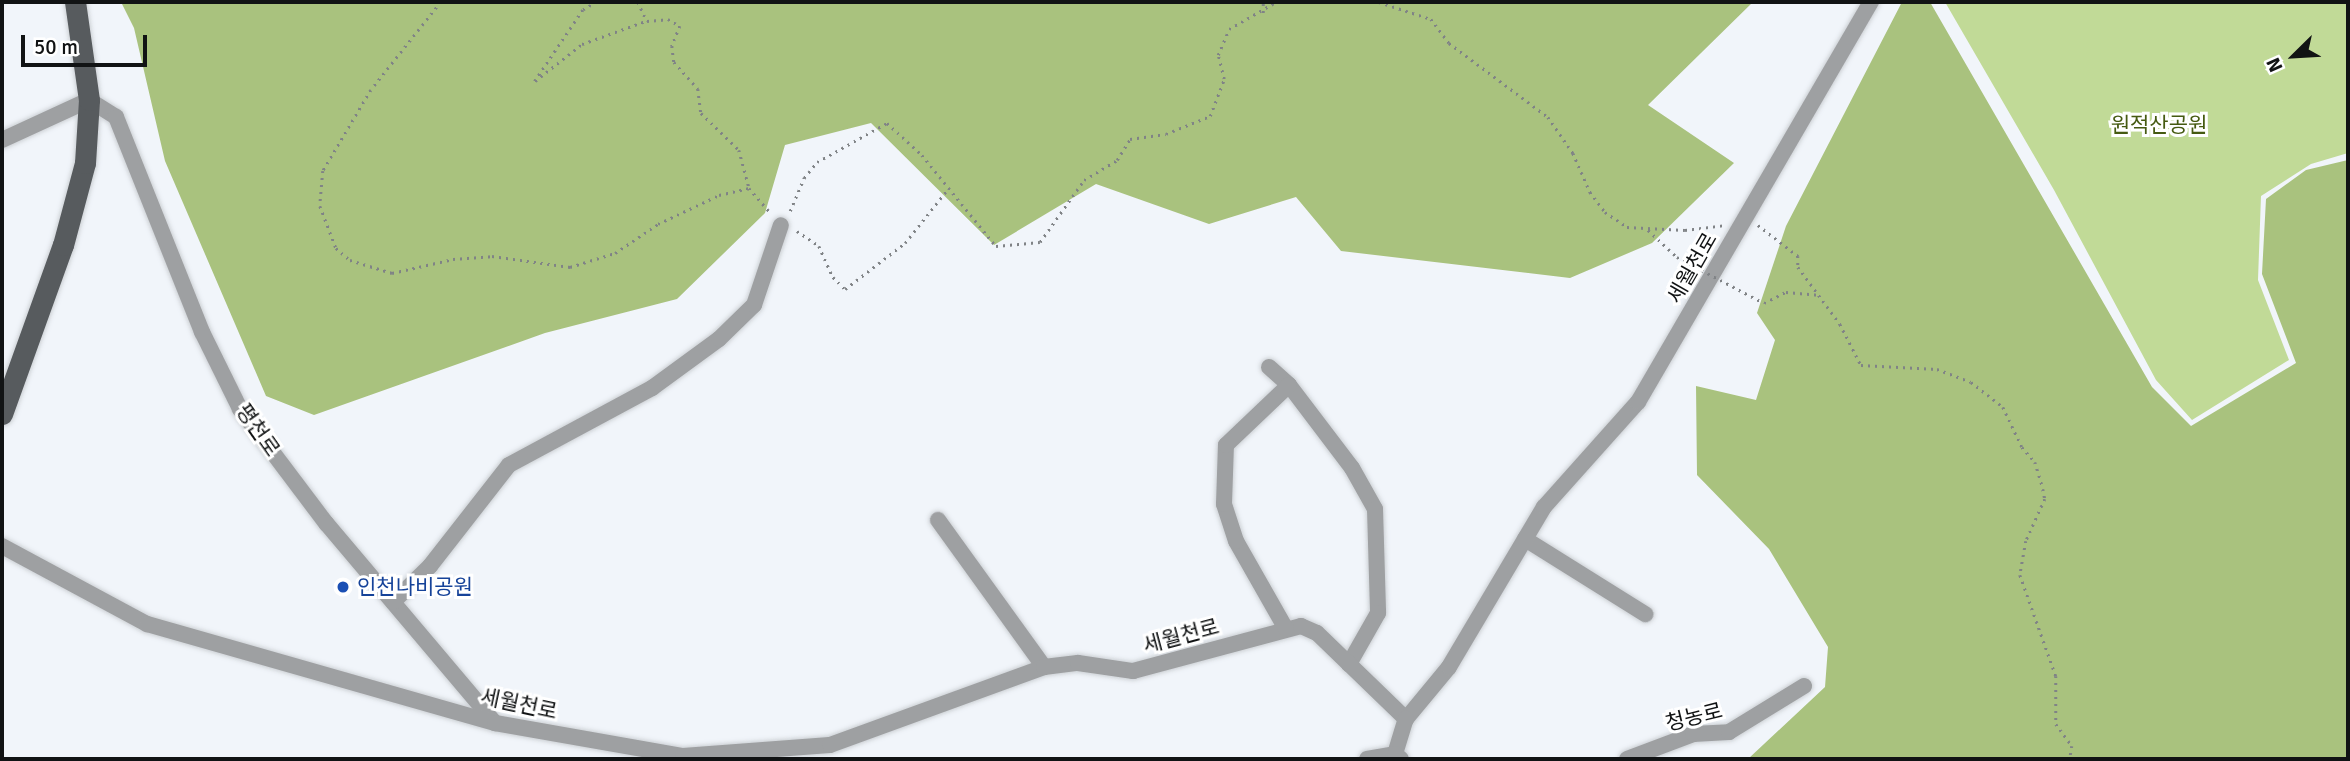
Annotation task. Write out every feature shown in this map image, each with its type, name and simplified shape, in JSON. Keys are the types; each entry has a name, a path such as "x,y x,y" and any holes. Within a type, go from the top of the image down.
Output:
{"main road":[{"path":"2,414 63,245 85,163 89,100 75,2"}],"street":[{"name":"세월천로","path":"1398,757 1406,719 1449,667 1545,507 1638,402 1871,2"},
{"path":"2,140 89,100"},
{"name":"평천로","path":"89,100 116,117 202,332 240,409 393,601 495,723"},
{"path":"393,601 430,566 509,464 652,388 688,365 754,305 780,225"},
{"path":"1269,367 1289,385 1352,468 1375,509 1381,592 1378,613 1349,664"},
{"path":"1286,629 1236,541 1224,504 1226,444 1289,385"},
{"path":"938,520 1044,667"},
{"path":"1525,539 1645,614"},
{"name":"세월천로","path":"2,546 147,624 495,723 683,756 830,745 1044,667 1078,663 1133,671 1301,626 1317,634 1406,719"},
{"name":"청농로","path":"1627,759 1693,734 1729,732 1804,686"},
{"path":"1367,759 1398,757"}],"path":[{"path":"441,2 371,90 323,171 320,206 337,248 350,260 392,273 492,256 570,267 615,253 658,224 719,195 748,188"},
{"path":"597,2 583,10 535,81 592,39 647,21 668,19 680,26 672,46 674,62 698,89 702,113 738,150 748,188 780,225 804,234 819,246 833,277 845,289 905,243 948,189"},
{"path":"638,2 647,21"},
{"path":"1263,2 1263,13"},
{"path":"780,225 817,162 887,123 922,155 996,246 1040,242 1084,180 1117,160 1130,139 1166,134 1210,116 1224,79 1218,55 1229,29 1249,14 1263,13 1276,2"},
{"path":"1379,2 1431,19 1449,43 1548,117 1605,212 1627,227 1648,230 1661,226 1685,230 1712,223 1742,224 1788,244 1798,256 1798,267 1806,281 1819,295 1861,365 1937,369 1971,382 2003,407 2022,447 2035,462 2045,499 2026,541 2020,575 2056,676 2056,724 2072,746 2070,759"},
{"path":"1648,230 1677,257 1765,303 1786,292 1819,295"}],"green space":[{"path":"121,2 1753,2 1648,105 1734,163 1652,243 1570,278 1341,251 1296,197 1209,224 1096,184 994,245 871,123 785,145 765,213 677,299 545,333 314,415 266,396 165,161 134,28"},
{"path":"1902,2 1930,2 2152,387 2191,426 2296,363 2262,274 2266,199 2306,170 2348,160 2348,759 1748,759 1825,687 1828,647 1769,549 1697,475 1696,386 1756,400 1775,340 1757,313 1786,226"},
{"name":"원적산공원","path":"1945,2 2348,2 2348,153 2311,164 2261,196 2258,280 2289,360 2192,420 2156,380 2054,190"}],"place":[{"name":"인천나비공원","path":"343,587"}]}
